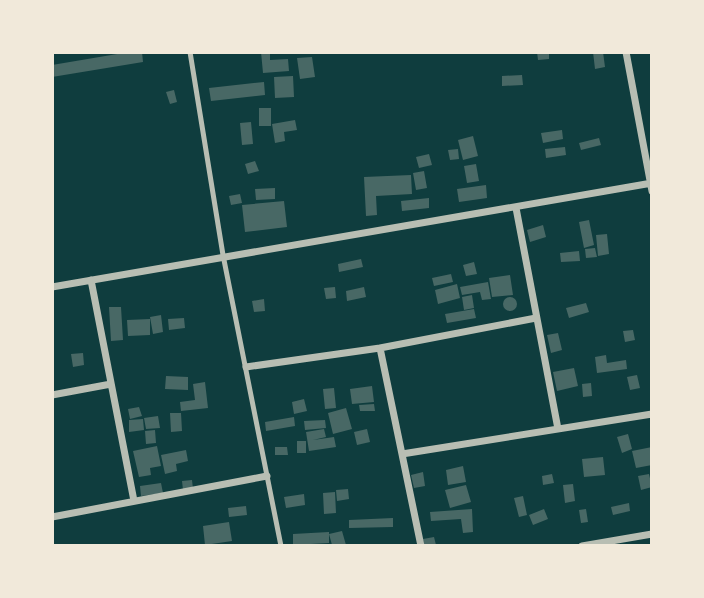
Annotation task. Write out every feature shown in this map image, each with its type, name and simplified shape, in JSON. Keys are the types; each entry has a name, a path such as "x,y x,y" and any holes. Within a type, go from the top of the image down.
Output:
{"street":[{"path":"52,287 223,255 651,185 626,52"},
{"path":"516,208 558,429"},
{"path":"91,280 134,500"},
{"path":"246,367 380,348 536,318"},
{"path":"380,348 421,545"},
{"path":"52,395 111,384"},
{"path":"402,454 652,414"},
{"path":"52,517 267,476"},
{"path":"582,545 652,534"}],"lane":[{"path":"190,52 223,255 281,545"}],"building":[{"path":"142,52 143,62 52,77 52,65"},
{"path":"261,52 270,52 270,60 288,59 289,71 263,73"},
{"path":"537,52 549,52 549,59 538,60"},
{"path":"593,52 603,52 605,67 595,69"},
{"path":"312,57 315,77 300,79 297,58"},
{"path":"522,75 523,85 502,86 502,76"},
{"path":"293,76 294,97 275,98 274,77"},
{"path":"264,82 265,95 211,101 209,88"},
{"path":"174,90 177,102 170,104 166,92"},
{"path":"259,108 271,108 271,126 259,126"},
{"path":"295,120 297,130 284,132 285,141 275,143 272,124"},
{"path":"251,122 253,144 242,145 240,123"},
{"path":"562,130 563,139 543,143 541,133"},
{"path":"473,136 478,156 463,160 458,140"},
{"path":"599,138 601,145 581,150 579,143"},
{"path":"565,147 566,155 546,158 545,149"},
{"path":"458,149 459,159 450,160 448,150"},
{"path":"429,154 432,165 419,168 416,157"},
{"path":"255,161 259,171 248,174 245,164"},
{"path":"476,164 479,181 467,183 464,166"},
{"path":"424,171 427,188 416,190 413,173"},
{"path":"411,175 412,194 376,196 377,215 366,216 364,177"},
{"path":"486,185 487,198 459,202 457,189"},
{"path":"275,188 275,199 256,200 255,189"},
{"path":"240,194 242,203 231,205 229,196"},
{"path":"429,198 429,208 402,211 401,201"},
{"path":"284,201 287,227 245,232 242,205"},
{"path":"589,220 594,245 584,248 579,222"},
{"path":"543,225 546,237 530,242 527,230"},
{"path":"607,234 609,254 598,256 596,235"},
{"path":"595,248 597,257 586,258 585,249"},
{"path":"579,251 580,261 561,262 560,253"},
{"path":"361,259 363,267 339,272 338,264"},
{"path":"474,262 477,274 466,276 463,265"},
{"path":"451,274 453,282 434,286 432,278"},
{"path":"510,275 513,295 492,297 489,278"},
{"path":"488,282 491,299 482,300 480,292 462,295 460,287"},
{"path":"457,284 460,298 438,304 435,290"},
{"path":"335,287 336,298 326,299 324,288"},
{"path":"364,287 366,297 347,301 346,291"},
{"path":"472,295 474,308 464,310 462,297"},
{"path":"507,297 513,297 517,304 513,311 507,311 503,307 503,301"},
{"path":"264,299 265,311 254,312 252,301"},
{"path":"586,303 589,312 569,318 566,308"},
{"path":"109,307 121,307 123,340 111,341"},
{"path":"474,309 476,318 447,323 445,314"},
{"path":"161,315 163,332 153,334 150,317"},
{"path":"184,318 185,328 169,330 168,319"},
{"path":"150,319 150,335 128,336 127,320"},
{"path":"633,330 635,340 625,342 623,331"},
{"path":"558,333 562,350 551,353 547,335"},
{"path":"83,353 84,365 73,367 71,354"},
{"path":"606,355 607,363 626,360 627,369 597,373 595,357"},
{"path":"574,368 578,386 557,391 553,372"},
{"path":"637,375 640,388 630,390 627,377"},
{"path":"166,376 188,377 188,390 165,389"},
{"path":"205,382 208,408 181,411 180,402 195,400 193,384"},
{"path":"591,383 592,396 583,397 582,384"},
{"path":"372,386 374,402 352,404 350,389"},
{"path":"334,388 336,408 325,409 323,389"},
{"path":"304,399 307,411 294,414 292,402"},
{"path":"374,404 375,411 360,411 359,405"},
{"path":"139,407 142,416 130,419 128,409"},
{"path":"346,408 352,429 333,434 328,413"},
{"path":"170,413 181,413 182,431 171,432"},
{"path":"158,416 160,428 146,429 144,418"},
{"path":"294,417 295,426 266,431 265,422"},
{"path":"143,419 144,430 129,432 129,420"},
{"path":"325,420 326,428 305,430 304,421"},
{"path":"324,429 326,437 313,440 334,437 336,447 309,451 306,432"},
{"path":"367,429 370,442 357,445 354,432"},
{"path":"155,430 156,443 146,444 145,431"},
{"path":"628,434 632,449 622,453 617,437"},
{"path":"297,441 306,441 306,453 297,453"},
{"path":"157,446 161,466 150,468 151,475 139,477 133,451"},
{"path":"275,447 287,447 288,455 275,455"},
{"path":"652,447 652,465 636,468 632,451"},
{"path":"186,450 188,461 176,464 177,471 165,474 161,455"},
{"path":"603,457 605,475 584,477 582,459"},
{"path":"463,466 466,482 448,485 446,470"},
{"path":"423,472 425,486 414,488 411,475"},
{"path":"552,474 554,483 543,485 542,476"},
{"path":"649,474 652,487 641,490 638,476"},
{"path":"192,480 193,489 183,490 182,481"},
{"path":"161,483 163,493 141,496 140,486"},
{"path":"573,484 575,501 565,503 563,485"},
{"path":"466,485 471,502 450,508 445,490"},
{"path":"348,489 349,499 337,501 336,490"},
{"path":"335,492 336,513 324,514 323,493"},
{"path":"304,494 305,505 286,508 284,497"},
{"path":"523,496 527,515 519,517 514,498"},
{"path":"629,503 630,511 613,515 611,507"},
{"path":"246,506 247,515 229,517 228,508"},
{"path":"472,509 473,532 463,533 461,519 431,521 430,512"},
{"path":"544,509 548,519 533,525 529,515"},
{"path":"586,509 588,522 581,523 579,510"},
{"path":"393,518 393,527 349,528 349,520"},
{"path":"229,522 232,541 205,545 203,526"},
{"path":"342,531 346,545 332,545 329,534"},
{"path":"329,532 329,543 293,545 293,534"},
{"path":"434,537 436,545 424,545 423,539"}]}
